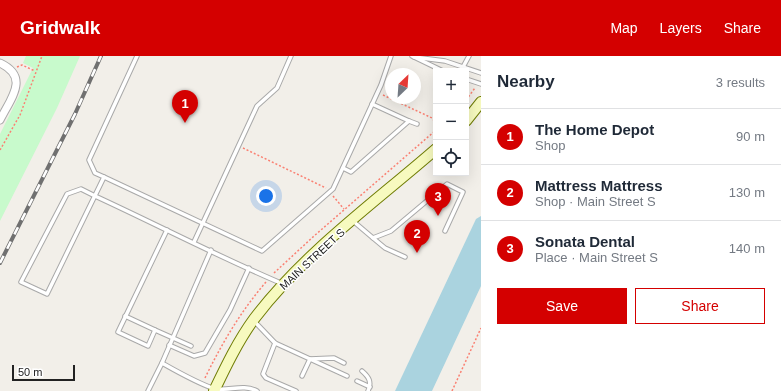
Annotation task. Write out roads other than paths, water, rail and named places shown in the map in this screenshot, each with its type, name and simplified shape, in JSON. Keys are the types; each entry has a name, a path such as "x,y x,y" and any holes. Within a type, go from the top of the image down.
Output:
{"main road":[{"path":"469,117 481,102"},
{"name":"MAIN STREET S","path":"216,390 240,342 254,320 284,284 306,262 433,152"}],"street":[{"path":"0,63 12,69 16,74 15,88 0,120"}],"lane":[{"path":"137,56 89,160 95,173 262,251 330,192 343,168 377,93 391,56"},
{"path":"194,242 257,106 277,88 291,56"},
{"path":"413,56 444,61 481,73"},
{"path":"413,56 437,68"},
{"path":"463,67 469,56"},
{"path":"469,80 480,84"},
{"path":"372,104 418,124"},
{"path":"343,168 351,172 409,121"},
{"path":"104,177 95,196 47,294 21,282 66,194 81,189 95,196 167,230 284,284"},
{"path":"373,238 391,231 446,184 463,192 445,231"},
{"path":"353,221 384,248 405,257"},
{"path":"155,330 148,346 118,332 167,230"},
{"path":"148,391 162,363 211,250"},
{"path":"169,345 194,356 205,353 230,310 249,268"},
{"path":"125,316 191,346"},
{"path":"254,320 275,343 347,376"},
{"path":"275,343 262,374 266,378 296,389"},
{"path":"310,359 334,358 344,363"},
{"path":"302,376 310,359"},
{"path":"162,363 216,390 236,391 245,387 258,391"},
{"path":"362,371 370,379 370,387 368,391"},
{"path":"358,381 370,387"}],"water":[{"path":"481,216 481,286 432,391 395,391 476,219"}],"railway":[{"path":"0,263 75,114 101,56"}],"place":[{"name":"The Home Depot","path":"185,123"},
{"name":"Sonata Dental","path":"438,216"},
{"name":"Mattress Mattress","path":"417,253"}]}
